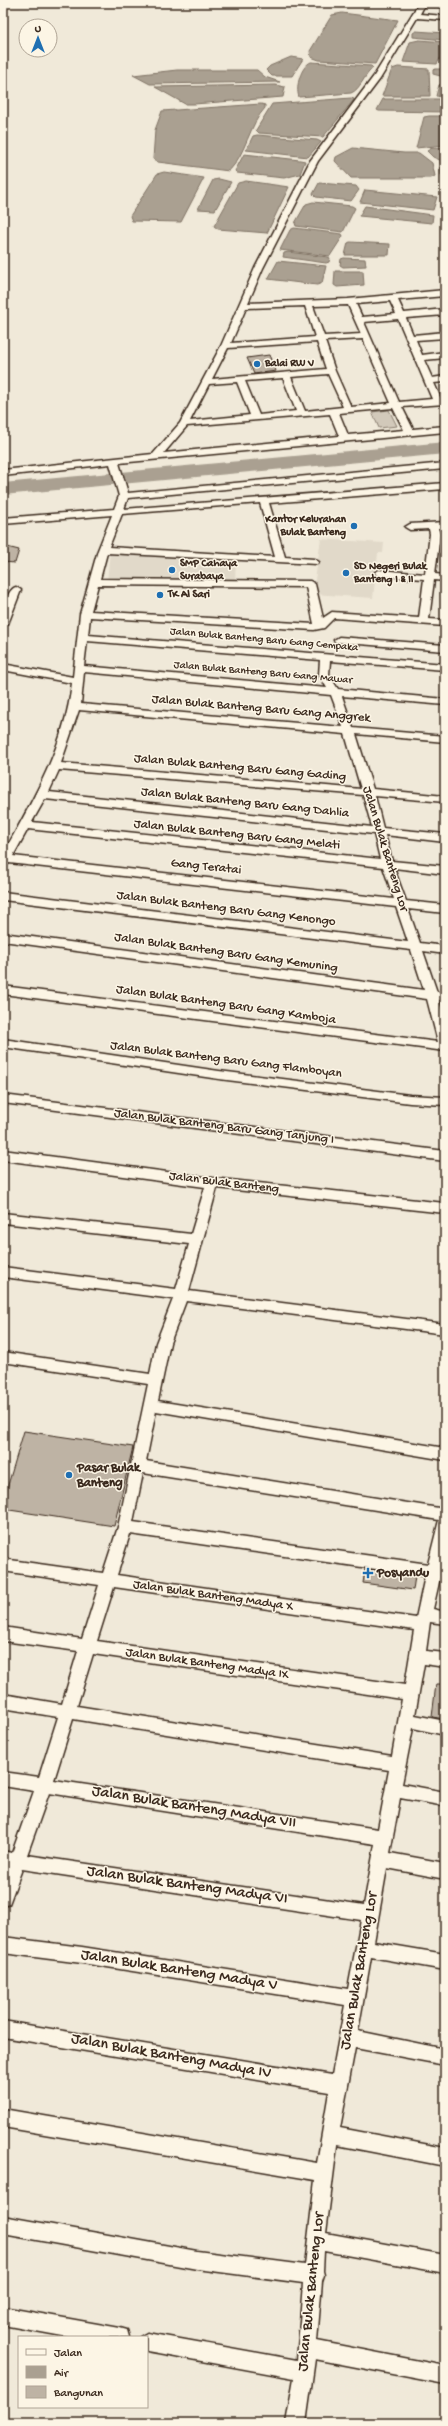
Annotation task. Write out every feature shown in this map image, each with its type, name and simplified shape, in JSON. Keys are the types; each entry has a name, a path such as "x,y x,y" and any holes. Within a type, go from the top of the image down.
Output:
{"street":[{"path":"156,456 184,424 225,346 259,268 314,161 377,77 416,16 422,3 445,5"},
{"path":"416,16 445,18"},
{"path":"243,306 351,301 445,293"},
{"path":"184,424 333,410 442,402 428,381 393,298"},
{"path":"351,301 396,405 410,432"},
{"path":"308,303 332,371 348,409"},
{"path":"359,320 445,312"},
{"path":"410,338 445,335"},
{"path":"225,346 366,336"},
{"path":"418,358 445,356"},
{"path":"206,382 332,371"},
{"path":"286,375 301,413"},
{"path":"240,379 255,417"},
{"path":"428,381 445,379"},
{"path":"333,410 345,439"},
{"path":"3,473 114,462 156,456 445,429"},
{"path":"5,862 43,795 56,766 75,707 76,680 80,669 81,637 85,614 103,550 120,512 124,494 114,462"},
{"path":"124,494 445,466"},
{"path":"3,521 445,486"},
{"path":"264,501 270,530 281,560"},
{"path":"410,527 445,525"},
{"path":"424,621 434,539 433,526"},
{"path":"434,539 445,539"},
{"path":"103,550 314,562"},
{"path":"379,573 445,578"},
{"path":"94,582 311,585 320,626"},
{"path":"3,624 16,590"},
{"path":"85,614 255,624 320,626 332,615 445,623"},
{"name":"Jalan Bulak Banteng Baru Gang Cempaka","path":"81,637 445,667"},
{"path":"339,640 445,648"},
{"name":"Jalan Bulak Banteng Lor","path":"325,657 324,674 348,730 368,792 387,863 432,995 445,1044"},
{"path":"3,668 76,680"},
{"name":"Jalan Bulak Banteng Baru Gang Mawar","path":"80,669 445,702"},
{"name":"Jalan Bulak Banteng Baru Gang Anggrek","path":"75,707 445,739"},
{"name":"Jalan Bulak Banteng Baru Gang Gading","path":"56,766 445,799"},
{"name":"Jalan Bulak Banteng Baru Gang Dahlia","path":"43,795 445,838"},
{"name":"Jalan Bulak Banteng Baru Gang Melati","path":"26,825 214,847 387,863 445,870"},
{"name":"Gang Teratai","path":"5,862 401,903 445,909"},
{"name":"Jalan Bulak Banteng Baru Gang Kenongo","path":"3,896 445,950"},
{"name":"Jalan Bulak Banteng Baru Gang Kemuning","path":"3,937 445,996"},
{"name":"Jalan Bulak Banteng Baru Gang Kamboja","path":"3,990 445,1047"},
{"name":"Jalan Bulak Banteng Baru Gang Flamboyan","path":"3,1043 219,1075 410,1099 445,1101"},
{"name":"Jalan Bulak Banteng Baru Gang Tanjung I","path":"3,1099 445,1156"},
{"name":"Jalan Bulak Banteng","path":"3,1155 212,1183 445,1208"},
{"path":"3,1899 10,1859 44,1785 125,1527 163,1343 181,1296 212,1183"},
{"path":"3,1218 197,1240"},
{"path":"3,1272 445,1329"},
{"path":"3,1357 156,1380"},
{"path":"151,1405 445,1454"},
{"path":"138,1466 445,1515"},
{"name":"Jalan Bulak Banteng Lor","path":"296,2423 305,2371 315,2275 316,2240 330,2135 394,1790 418,1656 423,1619 433,1571 442,1548 445,1523"},
{"path":"125,1527 433,1571"},
{"name":"Jalan Bulak Banteng Madya X","path":"3,1565 108,1581 423,1619 445,1618"},
{"name":"Jalan Bulak Banteng Madya IX","path":"3,1634 411,1693"},
{"path":"418,1656 445,1660"},
{"path":"3,1701 398,1764"},
{"path":"406,1720 445,1728"},
{"name":"Jalan Bulak Banteng Madya VII","path":"3,1779 385,1838"},
{"path":"394,1790 445,1799"},
{"name":"Jalan Bulak Banteng Madya VI","path":"10,1859 371,1914"},
{"path":"381,1859 445,1871"},
{"name":"Jalan Bulak Banteng Madya V","path":"3,1945 82,1955 356,1998"},
{"path":"365,1948 445,1962"},
{"name":"Jalan Bulak Banteng Madya IV","path":"3,2029 339,2085"},
{"path":"349,2038 445,2056"},
{"path":"3,2118 325,2173"},
{"path":"330,2135 445,2157"},
{"path":"3,2225 197,2260 315,2275"},
{"path":"316,2240 445,2264"},
{"path":"3,2316 114,2336"},
{"path":"148,2342 305,2371"},
{"path":"307,2348 445,2375"}],"shaded area":[{"path":"389,410 397,426 379,428 372,412"},
{"name":"SD Negeri Bulak Banteng I & II","path":"321,539 384,543 383,553 378,553 373,598 313,594"},
{"name":"SMP Cahaya Surabaya","path":"110,551 236,558 235,583 107,582"}],"water":[{"path":"342,13 398,20 375,64 319,60 311,57 310,51 332,15"},
{"path":"416,31 445,33 445,40 413,37 413,33"},
{"path":"419,40 445,42 445,49 437,64 403,62 410,42"},
{"path":"291,57 303,59 292,76 272,76 266,70 270,66"},
{"path":"311,62 371,66 373,68 357,89 351,93 299,97 298,83 300,77 304,68"},
{"path":"398,67 429,69 430,96 382,96 392,69"},
{"path":"445,69 445,97 436,96 439,85 443,83 444,77 433,74 433,70"},
{"path":"177,70 257,70 265,77 280,82 150,84 133,75"},
{"path":"275,85 285,87 283,97 194,104 185,104 155,87"},
{"path":"354,99 353,101 323,137 259,133 256,130 272,104"},
{"path":"383,99 445,99 445,112 379,111 377,110"},
{"path":"261,104 265,105 265,108 255,123 240,156 229,171 158,162 153,159 155,130 162,111"},
{"path":"445,116 445,145 416,148 424,117"},
{"path":"257,135 317,140 321,142 308,157 246,150 253,136"},
{"path":"353,148 419,153 432,163 435,176 431,178 351,178 335,161 336,157"},
{"path":"432,148 445,148 445,177 441,175 440,160 433,157 427,151"},
{"path":"244,154 305,161 300,174 284,178 237,173 235,171"},
{"path":"164,172 204,178 181,222 132,221 130,216 157,174"},
{"path":"219,179 231,182 215,210 198,209 213,180"},
{"path":"246,181 289,187 267,233 218,229 214,226 238,183"},
{"path":"319,183 356,186 359,190 351,201 316,197 313,194"},
{"path":"365,190 437,197 433,210 360,202"},
{"path":"313,202 352,206 355,208 343,232 296,226 295,223 306,204"},
{"path":"365,206 433,215 432,223 359,216"},
{"path":"294,228 342,234 343,236 330,256 280,250 290,230"},
{"path":"348,243 390,244 389,255 345,255"},
{"path":"288,252 330,258 329,262 326,263 283,257 284,253"},
{"path":"341,259 365,259 366,266 343,267 340,265"},
{"path":"278,261 326,266 322,283 317,285 268,279"},
{"path":"335,271 363,271 364,285 337,287 334,285"}],"building":[{"name":"Balai RW V","path":"269,355 276,371 254,374 247,358"},
{"path":"3,546 19,550 15,563 3,562"},
{"name":"Pasar Bulak Banteng","path":"24,1431 133,1447 114,1526 3,1509 3,1502"},
{"path":"365,1569 415,1576 413,1590 363,1583"},
{"path":"436,1684 445,1684 445,1719 432,1717"}],"waterway":[{"path":"3,489 445,448"}],"place":[{"name":"Balai RW V","path":"257,364"},
{"name":"Kantor Kelurahan Bulak Banteng","path":"354,526"},
{"name":"SMP Cahaya Surabaya","path":"172,570"},
{"name":"SD Negeri Bulak Banteng I & II","path":"346,573"},
{"name":"TK Al Sari","path":"160,595"},
{"name":"Pasar Bulak Banteng","path":"69,1475"},
{"name":"Posyandu","path":"368,1573"}]}
